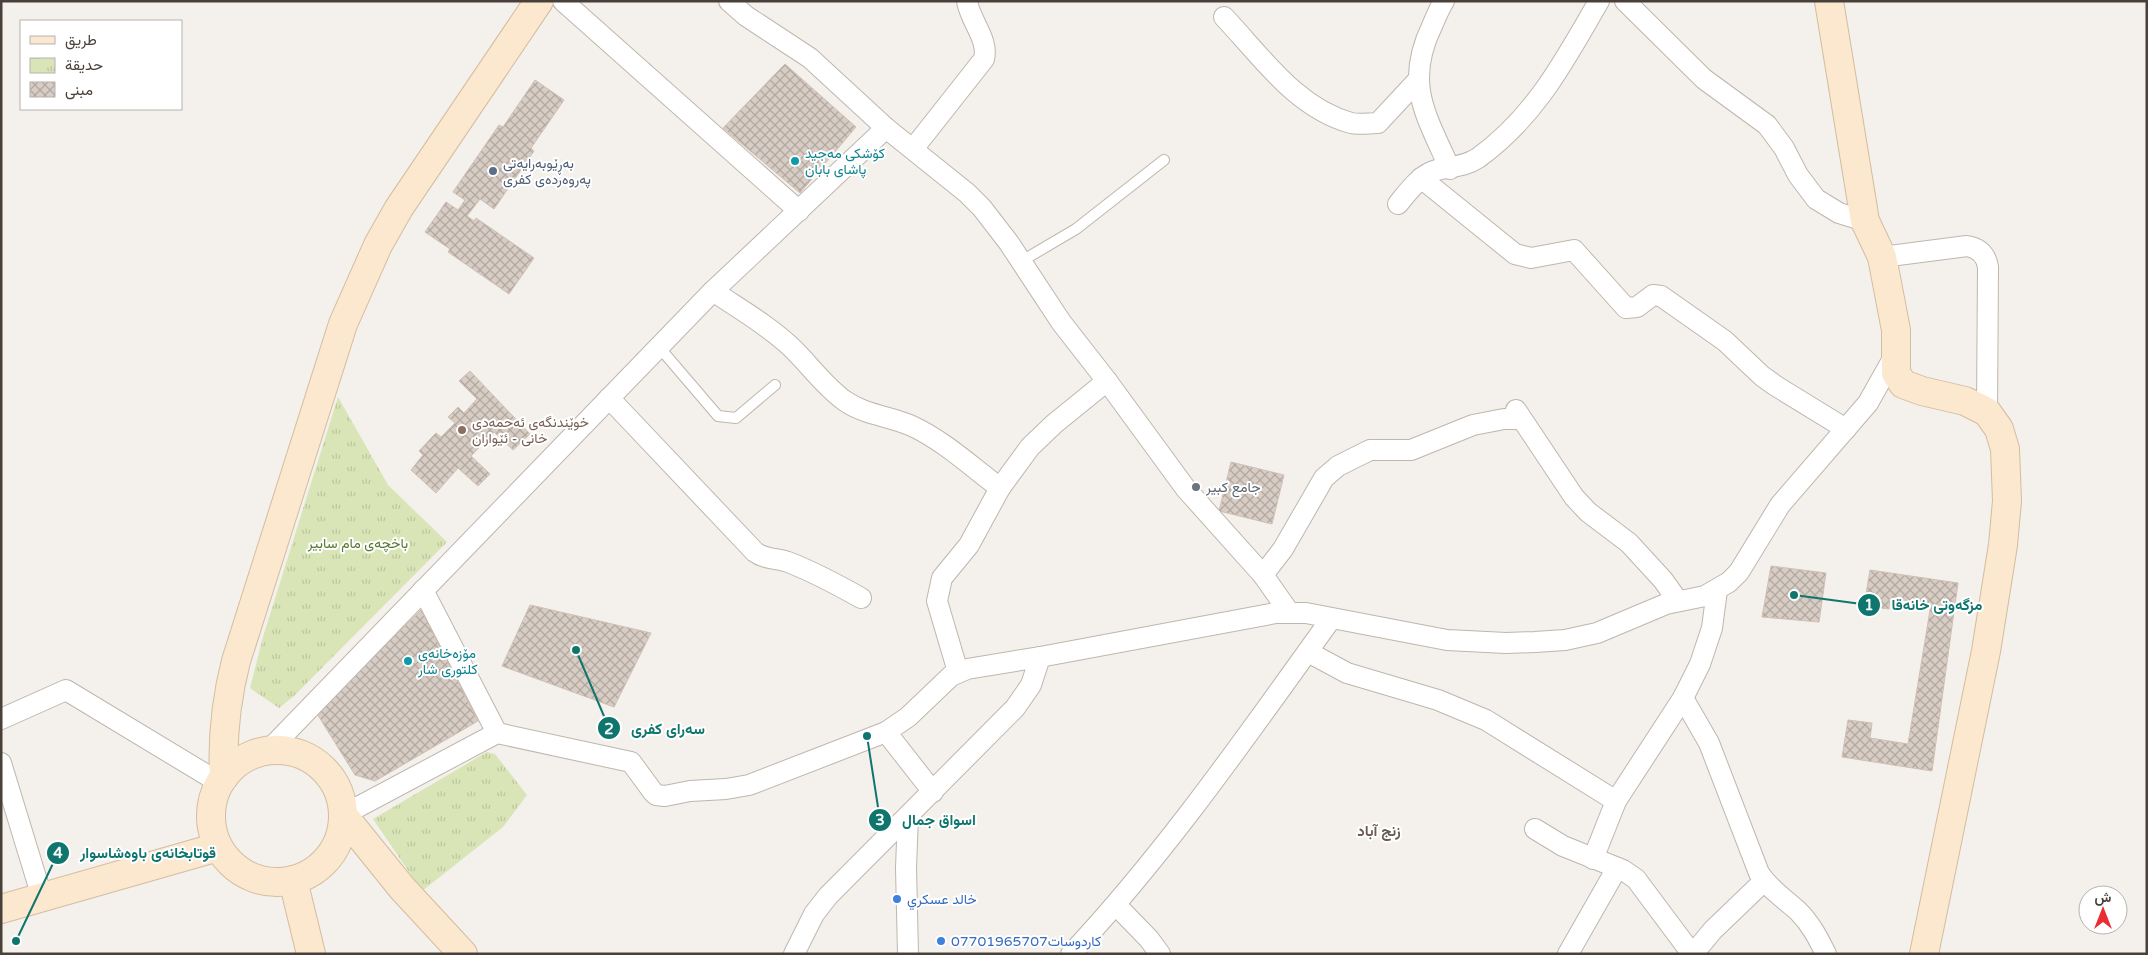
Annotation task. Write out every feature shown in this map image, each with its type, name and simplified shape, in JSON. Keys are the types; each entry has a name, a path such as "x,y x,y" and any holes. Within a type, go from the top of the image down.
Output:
{"street":[{"path":"222,780 225,714 236,661 343,324 359,284 399,208 539,1"},
{"path":"562,1 799,211"},
{"path":"729,1 746,16 786,40 810,58 886,128 982,208 1005,237 1061,322 1186,489 1263,575 1289,612"},
{"path":"913,149 984,59 985,45 972,19 967,1"},
{"path":"1444,1 1420,55 1418,80 1422,106 1450,169"},
{"path":"1398,204 1421,178 1430,172 1460,167 1478,157 1510,131 1531,108 1567,59 1599,1"},
{"path":"1625,1 1704,79 1767,125 1784,148 1798,175 1816,199 1839,213 1866,221"},
{"path":"1828,1 1866,221 1882,257 1896,330 1896,373 1903,384 1922,391 1965,401 1986,412 1999,429 2005,449 2006,523 1986,651 1924,954"},
{"path":"1224,17 1293,92 1323,112 1353,124 1378,123 1418,80"},
{"path":"268,751 713,291 886,128"},
{"path":"1421,178 1515,254 1530,258 1574,250 1626,308 1637,307 1653,295 1661,296 1726,341 1769,381 1846,429"},
{"path":"1882,257 1967,246 1978,249 1985,257 1988,267 1986,412"},
{"path":"713,291 776,334 792,348 830,390 845,401 861,410 913,427 928,435 1000,488"},
{"path":"343,815 497,733 631,762 653,792 665,796 690,790 726,789 749,785 886,732 908,717 958,672 1264,615 1289,612 1306,613 1448,640 1496,643 1564,640 1597,633 1628,622 1654,608 1678,601 1692,600 1717,590 1739,572 1780,505 1868,403 1895,355"},
{"path":"958,672 939,608 939,585 942,578 980,526 1000,488 1019,460 1042,435 1107,381"},
{"path":"609,398 755,552 768,558 792,564 861,598"},
{"path":"1263,575 1283,549 1324,478 1338,466 1370,450 1411,450 1473,425 1504,419 1518,414 1574,497 1588,512 1635,549 1663,580 1678,601"},
{"path":"423,590 497,733"},
{"path":"1593,859 1616,801 1682,698 1700,664 1712,628 1717,590"},
{"path":"1071,954 1116,905 1217,777 1331,619"},
{"path":"1308,652 1347,673 1438,700 1486,720 1616,801"},
{"path":"794,954 810,920 828,896 933,792 1024,697 1034,678 1040,657"},
{"path":"1,719 66,690 222,780"},
{"path":"1682,698 1708,743 1764,882 1807,921 1826,954"},
{"path":"886,732 933,792"},
{"path":"268,751 286,751 304,756 320,766 332,780 340,796 343,815 340,836 330,856 314,871 294,880 271,882 250,877 231,865 218,847 212,831 210,815 213,798 222,780 236,764 251,756 268,751"},
{"path":"1,762 42,897"},
{"path":"343,815 402,888 463,954"},
{"path":"908,816 906,868 908,954"},
{"path":"1535,829 1563,846 1629,874 1643,886 1692,954 1713,930 1764,882"},
{"path":"1,909 218,847"},
{"path":"1568,954 1617,868"},
{"path":"294,880 307,950"},
{"path":"1116,905 1150,939 1160,954"}],"lane":[{"path":"1020,262 1076,229 1164,160"},
{"path":"659,347 718,416 736,418 775,385"}],"green space":[{"name":"باخچەی مام سابیر","path":"338,397 388,485 447,542 294,696 279,708 250,688 263,637"},
{"path":"487,752 495,754 527,795 503,827 422,891 373,819"}],"building":[{"name":"کۆشکی مەجید پاشای بابان","path":"785,64 856,127 800,193 723,128"},
{"name":"بەڕێوبەرایەتی پەروەردەی کفری","path":"535,80 564,100 531,148 534,151 494,209 480,199 467,216 474,221 476,218 534,258 509,294 448,252 450,249 425,232 446,202 458,210 465,200 453,192 499,125 503,127"},
{"path":"470,371 530,434 513,450 494,432 471,456 490,474 478,486 458,468 436,493 411,470 423,455 419,451 436,433 441,437 455,423 448,417 458,407 464,413 477,399 459,381"},
{"path":"1231,462 1284,475 1272,524 1219,511"},
{"path":"1771,566 1826,573 1819,622 1762,617"},
{"path":"1870,570 1958,583 1932,771 1842,757 1848,720 1872,723 1870,738 1908,744 1931,604 1890,598 1889,609 1864,606"},
{"path":"530,605 651,633 614,707 502,666"},
{"name":"مۆزەخانەی کلتوری شار","path":"421,610 478,721 375,781 355,775 316,712"}],"place":[{"name":"کۆشکی مەجید پاشای بابان","path":"795,161"},
{"name":"بەڕێوبەرایەتی پەروەردەی کفری","path":"493,171"},
{"name":"خوێندنگەی ئەحمەدی خانی - ئێواران","path":"462,430"},
{"name":"جامع كبير","path":"1196,487"},
{"name":"مزگەوتی خانەقا","path":"1794,595"},
{"name":"سەرای کفری","path":"576,650"},
{"name":"مۆزەخانەی کلتوری شار","path":"408,661"},
{"name":"اسواق جمال","path":"867,736"},
{"name":"خالد عسکري","path":"897,899"},
{"name":"قوتابخانەی باوەشاسوار","path":"16,941"},
{"name":"كاردوسات07701965707","path":"941,941"}],"district":[{"name":"زنج آباد","path":"1379,831"}]}
